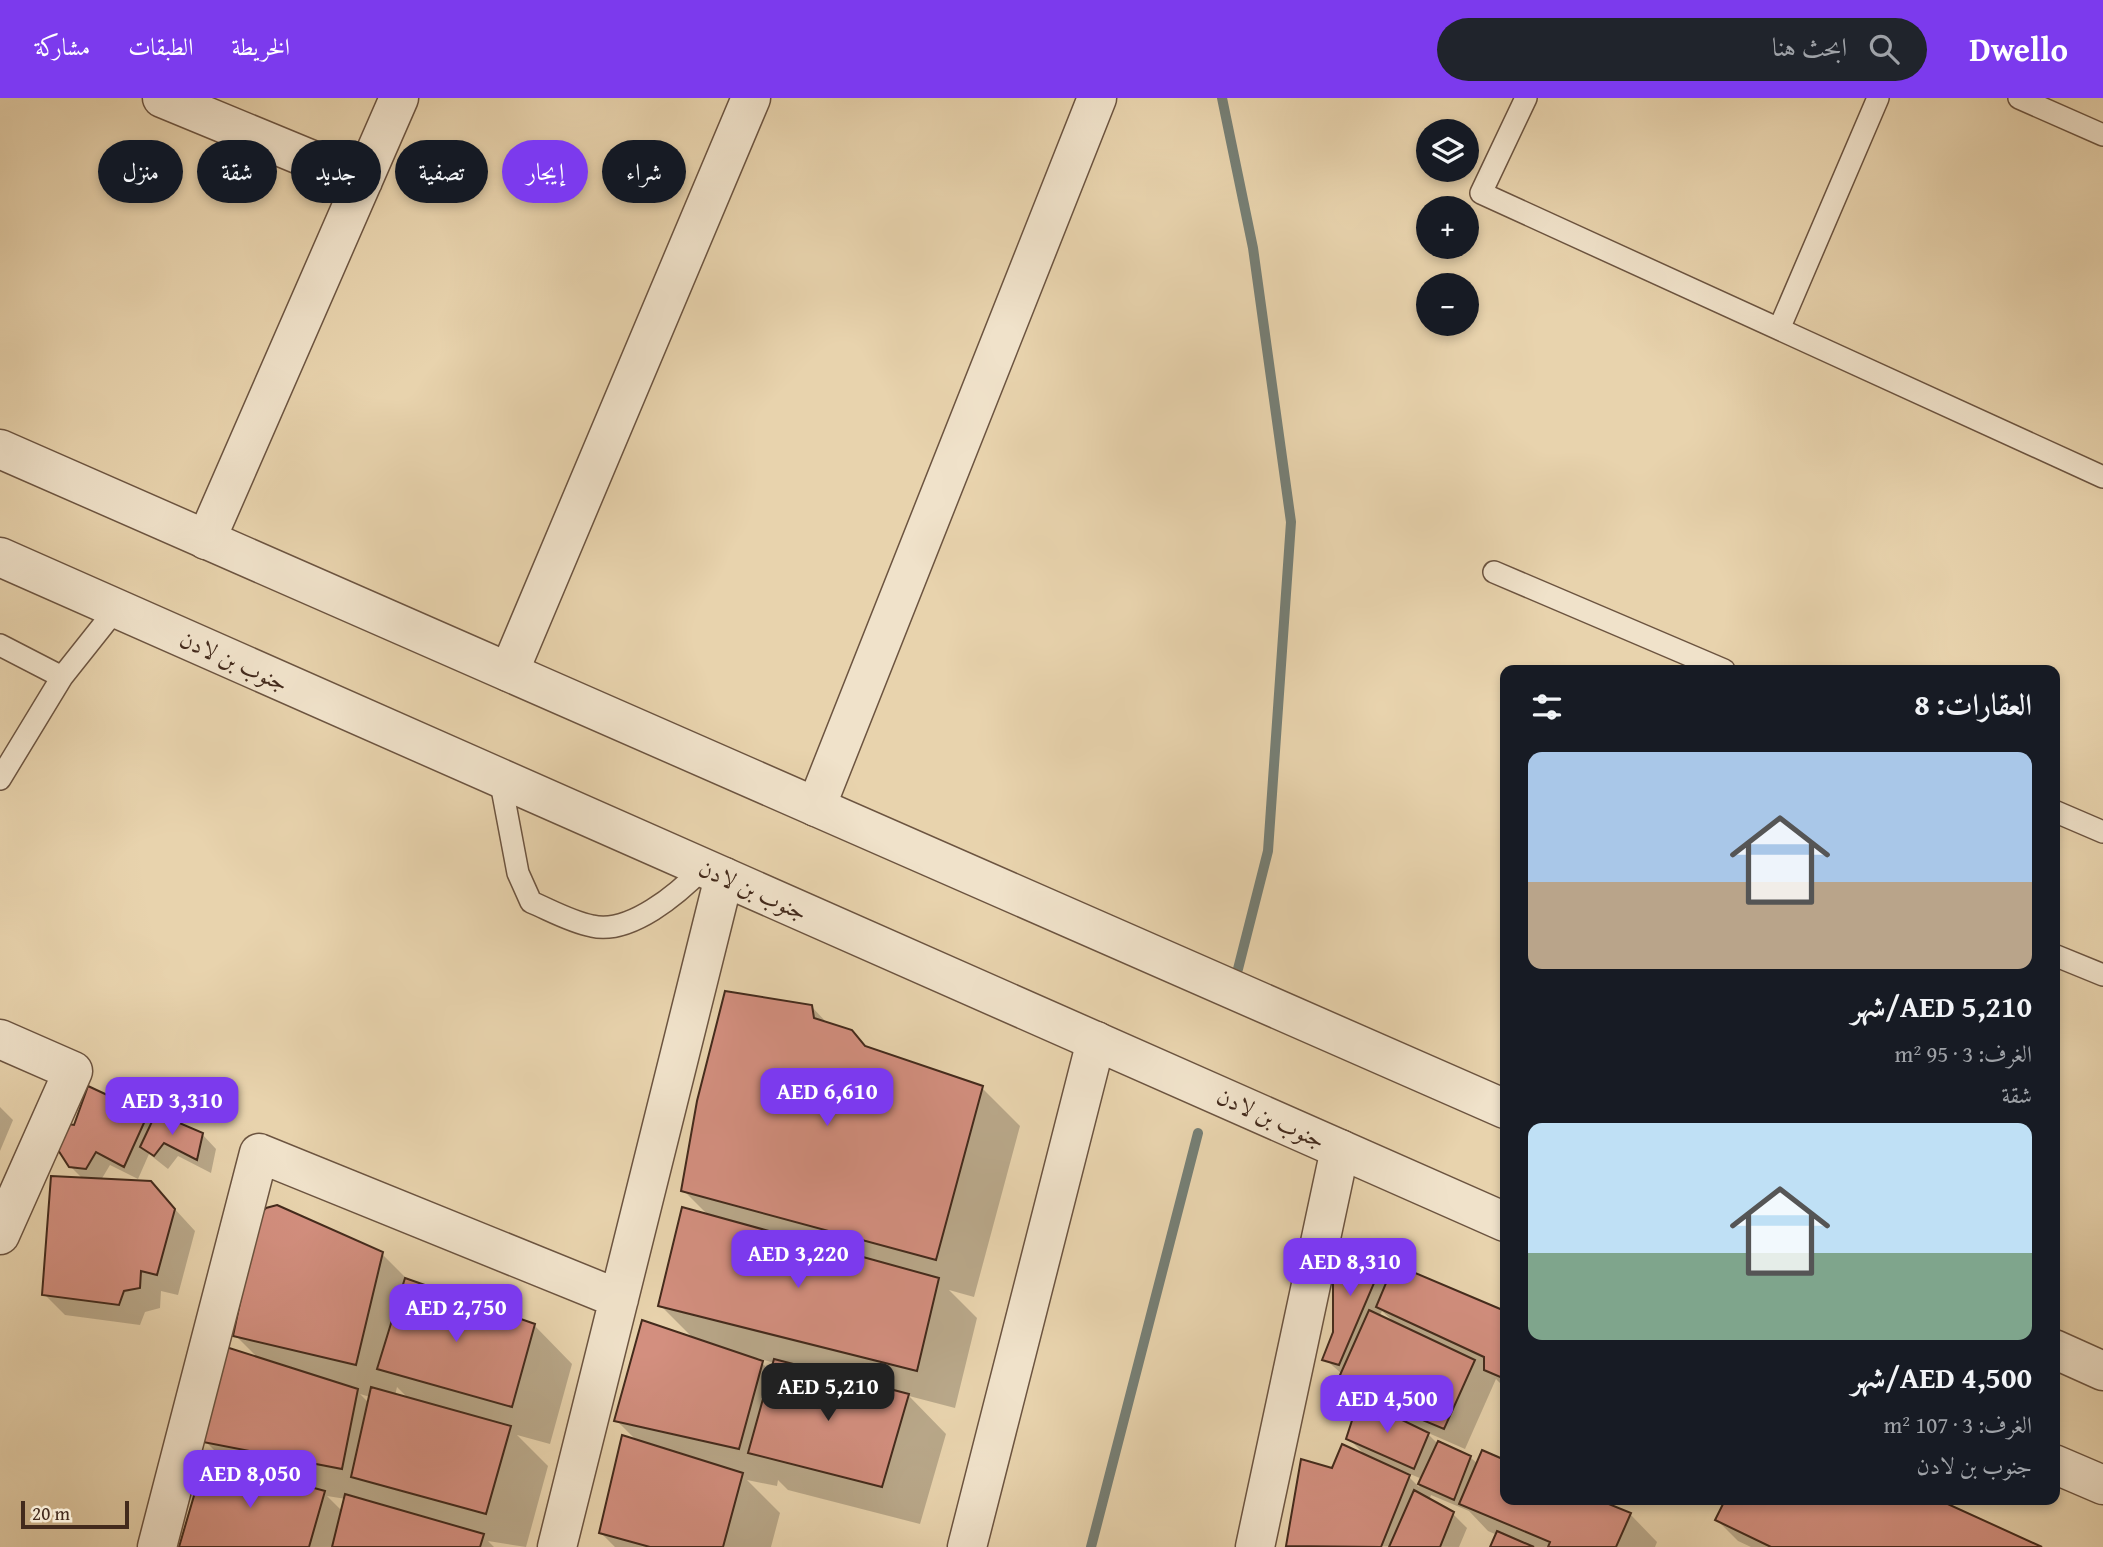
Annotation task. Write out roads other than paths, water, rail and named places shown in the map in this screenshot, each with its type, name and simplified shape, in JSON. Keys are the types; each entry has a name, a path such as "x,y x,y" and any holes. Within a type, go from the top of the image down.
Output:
{"street":[{"path":"162,98 291,151"},
{"path":"381,140 399,98"},
{"path":"509,673 751,98"},
{"path":"816,807 1097,98"},
{"path":"206,540 353,203"},
{"path":"0,449 1500,1107"},
{"name":"جنوب بن لادن","path":"0,558 1500,1220"},
{"path":"557,1547 619,1299 714,872"},
{"path":"0,1039 73,1071 0,1236"},
{"path":"967,1547 1096,1041"},
{"path":"1255,1547 1340,1149"},
{"path":"157,1547 259,1153 619,1299"},
{"path":"2060,1352 2103,1371"},
{"path":"2060,1467 2103,1485"}],"lane":[{"path":"1525,98 1481,193 2103,477"},
{"path":"1779,329 1878,98"},
{"path":"2020,98 2103,135"},
{"path":"1494,572 1712,665"},
{"path":"0,779 62,677 116,609"},
{"path":"0,645 62,677"},
{"path":"500,778 518,873 531,902 593,927 628,923 714,872"},
{"path":"2060,814 2103,832"},
{"path":"2060,957 2103,975"}],"waterway":[{"path":"1222,98 1253,248 1291,522 1268,851 1238,969"},
{"path":"1091,1547 1198,1133"}]}
